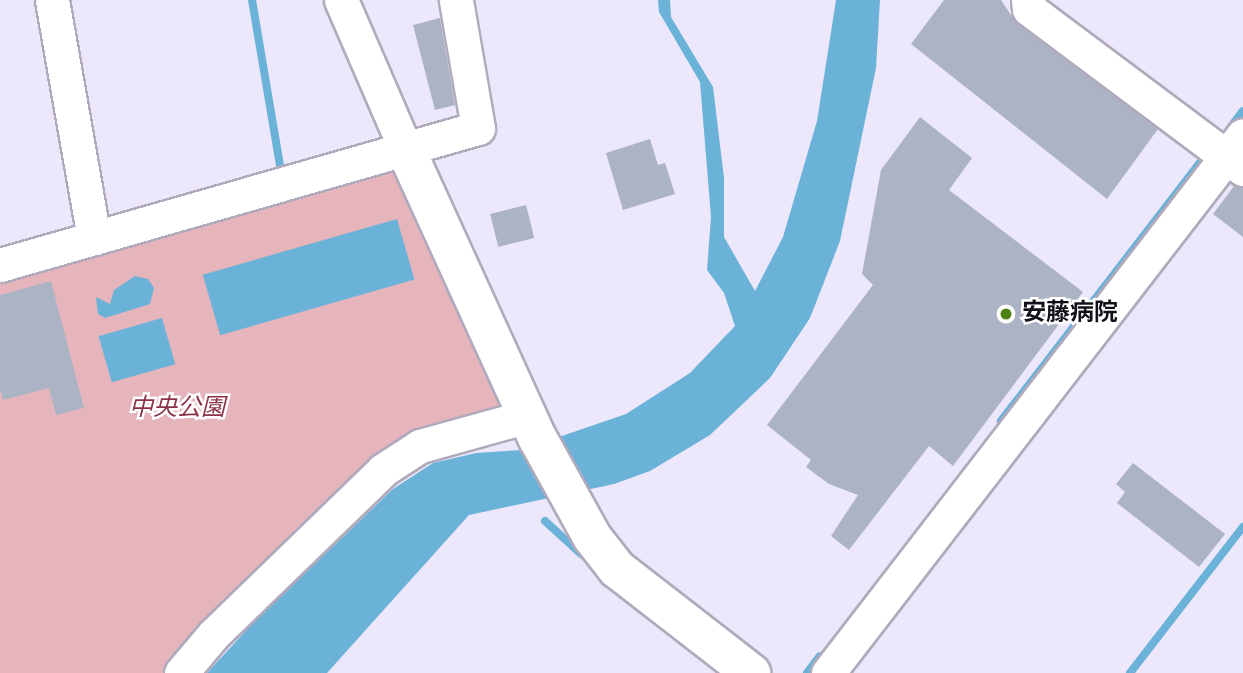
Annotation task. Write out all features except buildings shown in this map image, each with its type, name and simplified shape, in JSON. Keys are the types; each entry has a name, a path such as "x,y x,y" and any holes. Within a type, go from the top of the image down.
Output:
{"street":[{"path":"52,0 94,238"},
{"path":"341,0 406,150 533,427 571,503 617,569 751,673"},
{"path":"0,265 478,128 456,0"},
{"path":"828,673 1238,153 1030,9 1028,0"},
{"path":"181,673 213,635 383,470 420,446 533,427"}],"green space":[{"name":"中央公園","path":"391,168 401,173 506,405 414,441 168,673 0,673 0,276"}],"water":[{"path":"658,0 670,0 671,17 713,87 724,178 724,237 755,291 783,237 817,121 836,0 880,0 876,68 840,241 810,318 770,378 710,435 650,471 614,484 469,515 327,673 207,673 253,623 393,489 433,463 476,453 521,450 626,414 690,373 735,326 724,293 707,270 711,217 700,82 659,12"},
{"path":"397,219 414,280 220,335 203,275"},
{"path":"135,276 148,279 154,288 150,304 105,318 98,314 96,297 110,304 114,290"},
{"path":"162,318 175,364 112,382 99,336"}],"waterway":[{"path":"252,0 280,166"},
{"path":"1230,128 1243,111"},
{"path":"1001,421 1206,155"},
{"path":"545,521 581,554"},
{"path":"1130,673 1243,527"},
{"path":"807,673 820,656"}],"place":[{"name":"安藤病院","path":"1006,314"}]}
